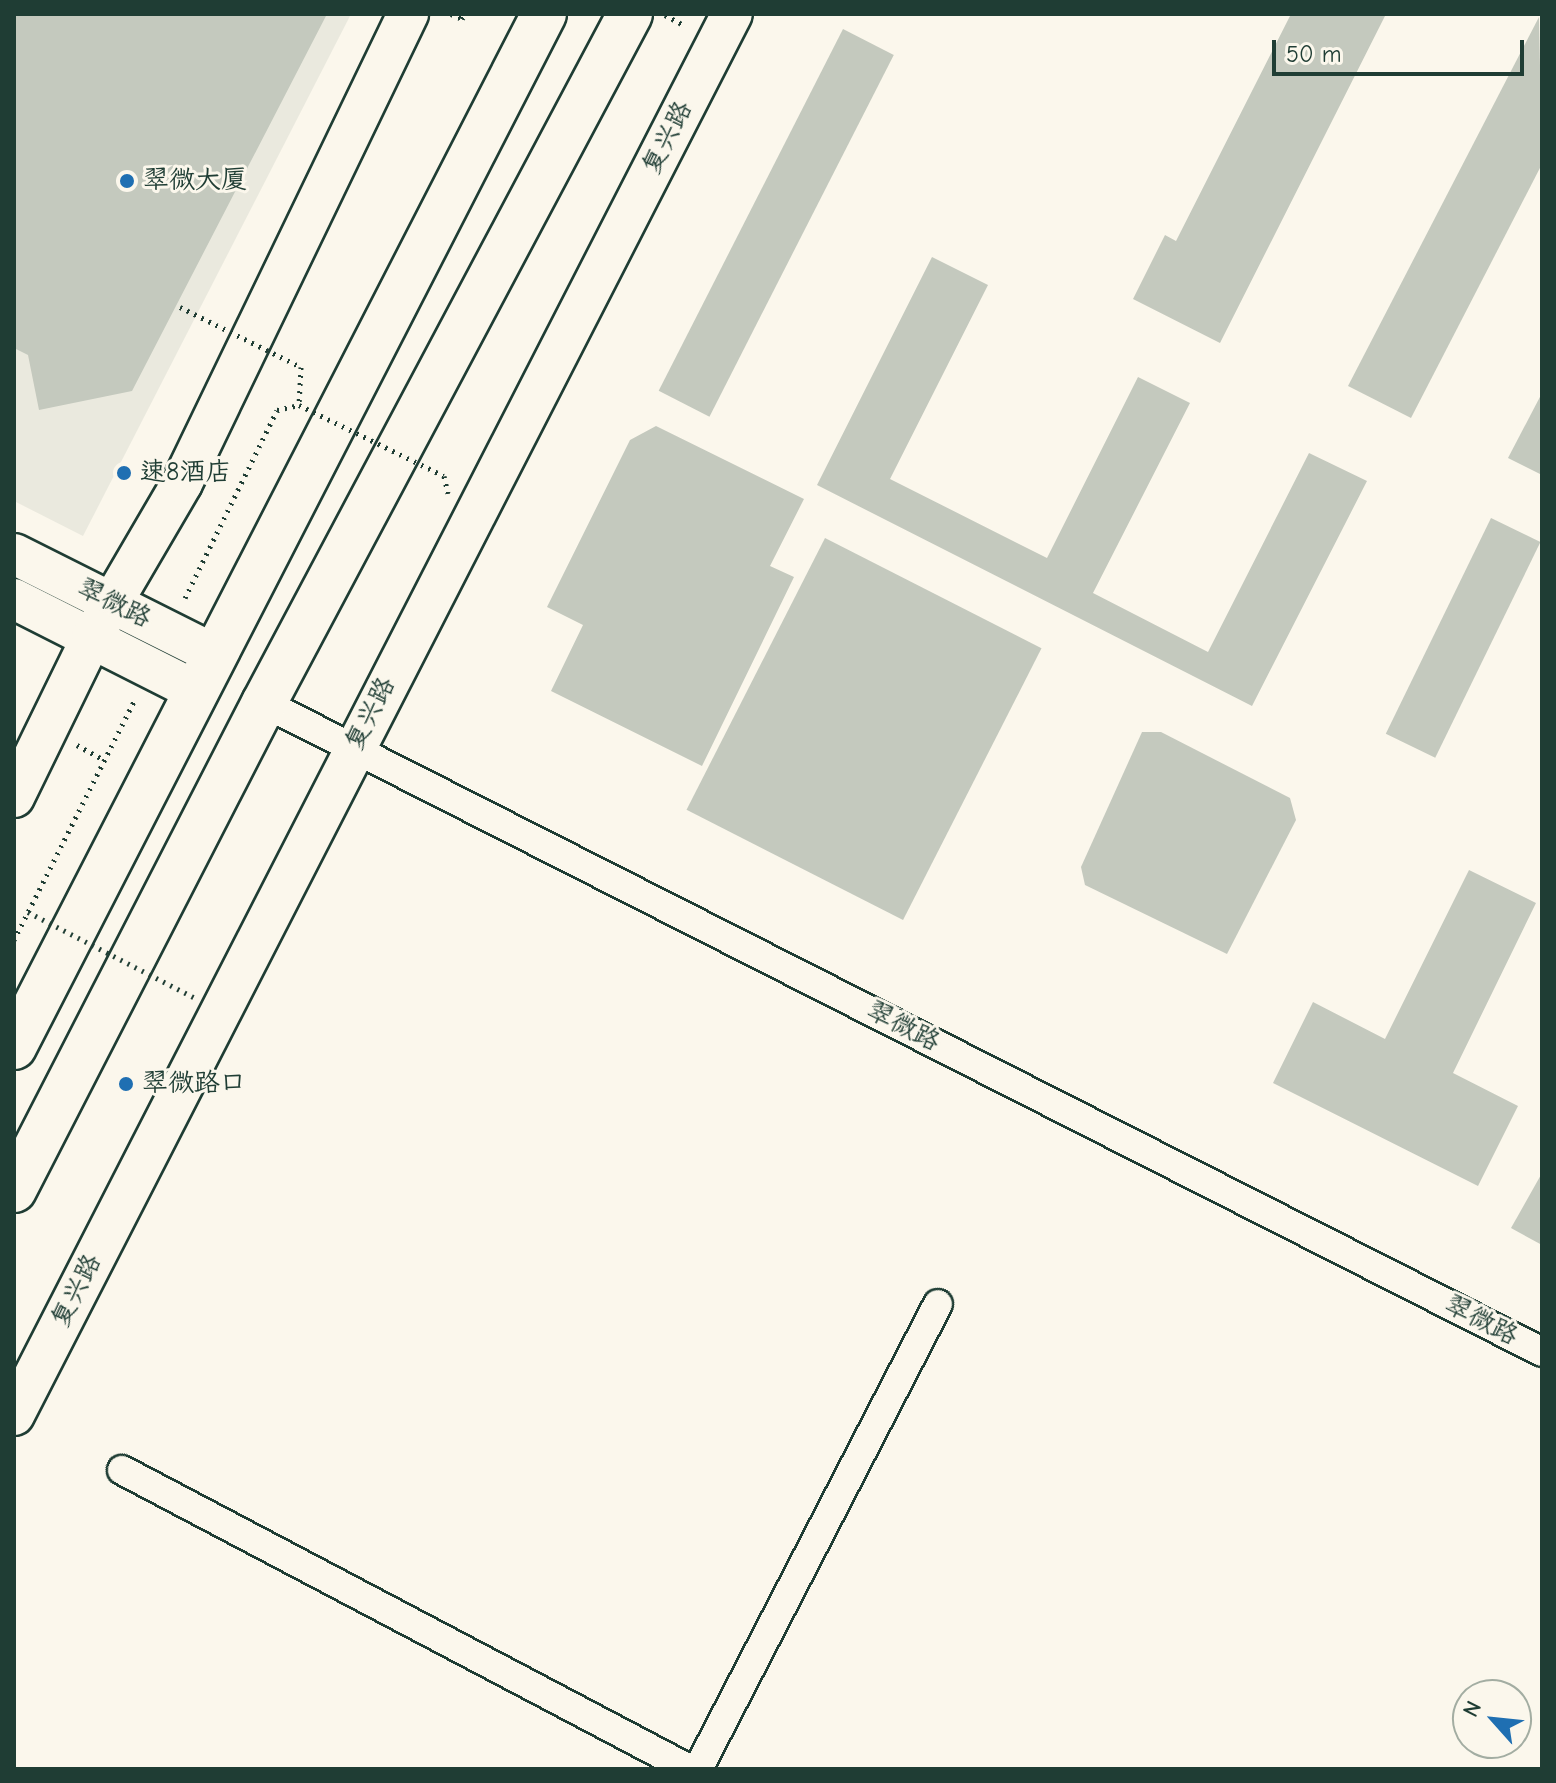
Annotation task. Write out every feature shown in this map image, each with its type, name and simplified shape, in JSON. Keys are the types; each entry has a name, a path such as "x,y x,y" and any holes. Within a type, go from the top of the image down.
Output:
{"highway":[{"path":"14,1047 544,14"},
{"path":"14,1190 264,703 630,14"}],"street":[{"path":"14,797 92,637 182,483 408,14"},
{"name":"复兴路","path":"14,1415 732,14"},
{"name":"翠微路","path":"14,554 168,631 204,672"},
{"name":"翠微路","path":"14,599 151,668 204,672"},
{"name":"翠微路","path":"264,703 1542,1352"},
{"path":"698,1769 938,1304"},
{"path":"122,1470 689,1769"}],"path":[{"path":"451,14 462,19 465,14"},
{"path":"662,14 682,24"},
{"path":"180,307 301,367 299,405"},
{"path":"168,631 277,410 299,405 444,476 448,494"},
{"path":"14,940 151,668"},
{"path":"28,912 195,998"}],"shaded area":[{"name":"翠微大厦","path":"14,14 351,14 83,536 14,501"}],"building":[{"name":"翠微大厦","path":"14,14 327,14 132,391 39,410 28,355 14,348"},
{"path":"1291,14 1386,14 1220,343 1133,299 1165,235 1176,241"},
{"path":"1539,17 1542,164 1411,418 1348,386"},
{"path":"843,29 894,55 709,417 659,391"},
{"path":"932,257 988,285 890,479 1047,558 1138,377 1190,403 1093,593 1208,652 1309,453 1367,481 1252,706 817,485"},
{"path":"1542,393 1542,475 1508,458"},
{"path":"656,426 804,499 770,566 794,577 702,766 551,691 583,625 547,607 630,440"},
{"path":"1491,518 1540,542 1435,758 1386,734"},
{"path":"825,538 1042,648 903,920 687,810"},
{"path":"1142,732 1161,732 1290,798 1296,820 1227,954 1085,885 1081,867"},
{"path":"1469,870 1536,903 1453,1073 1518,1106 1478,1186 1273,1083 1313,1002 1385,1039"},
{"path":"1542,1173 1542,1245 1511,1228"}],"place":[{"name":"翠微大厦","path":"127,181"},
{"name":"速8酒店","path":"124,473"},
{"name":"翠微路口","path":"126,1084"}]}
